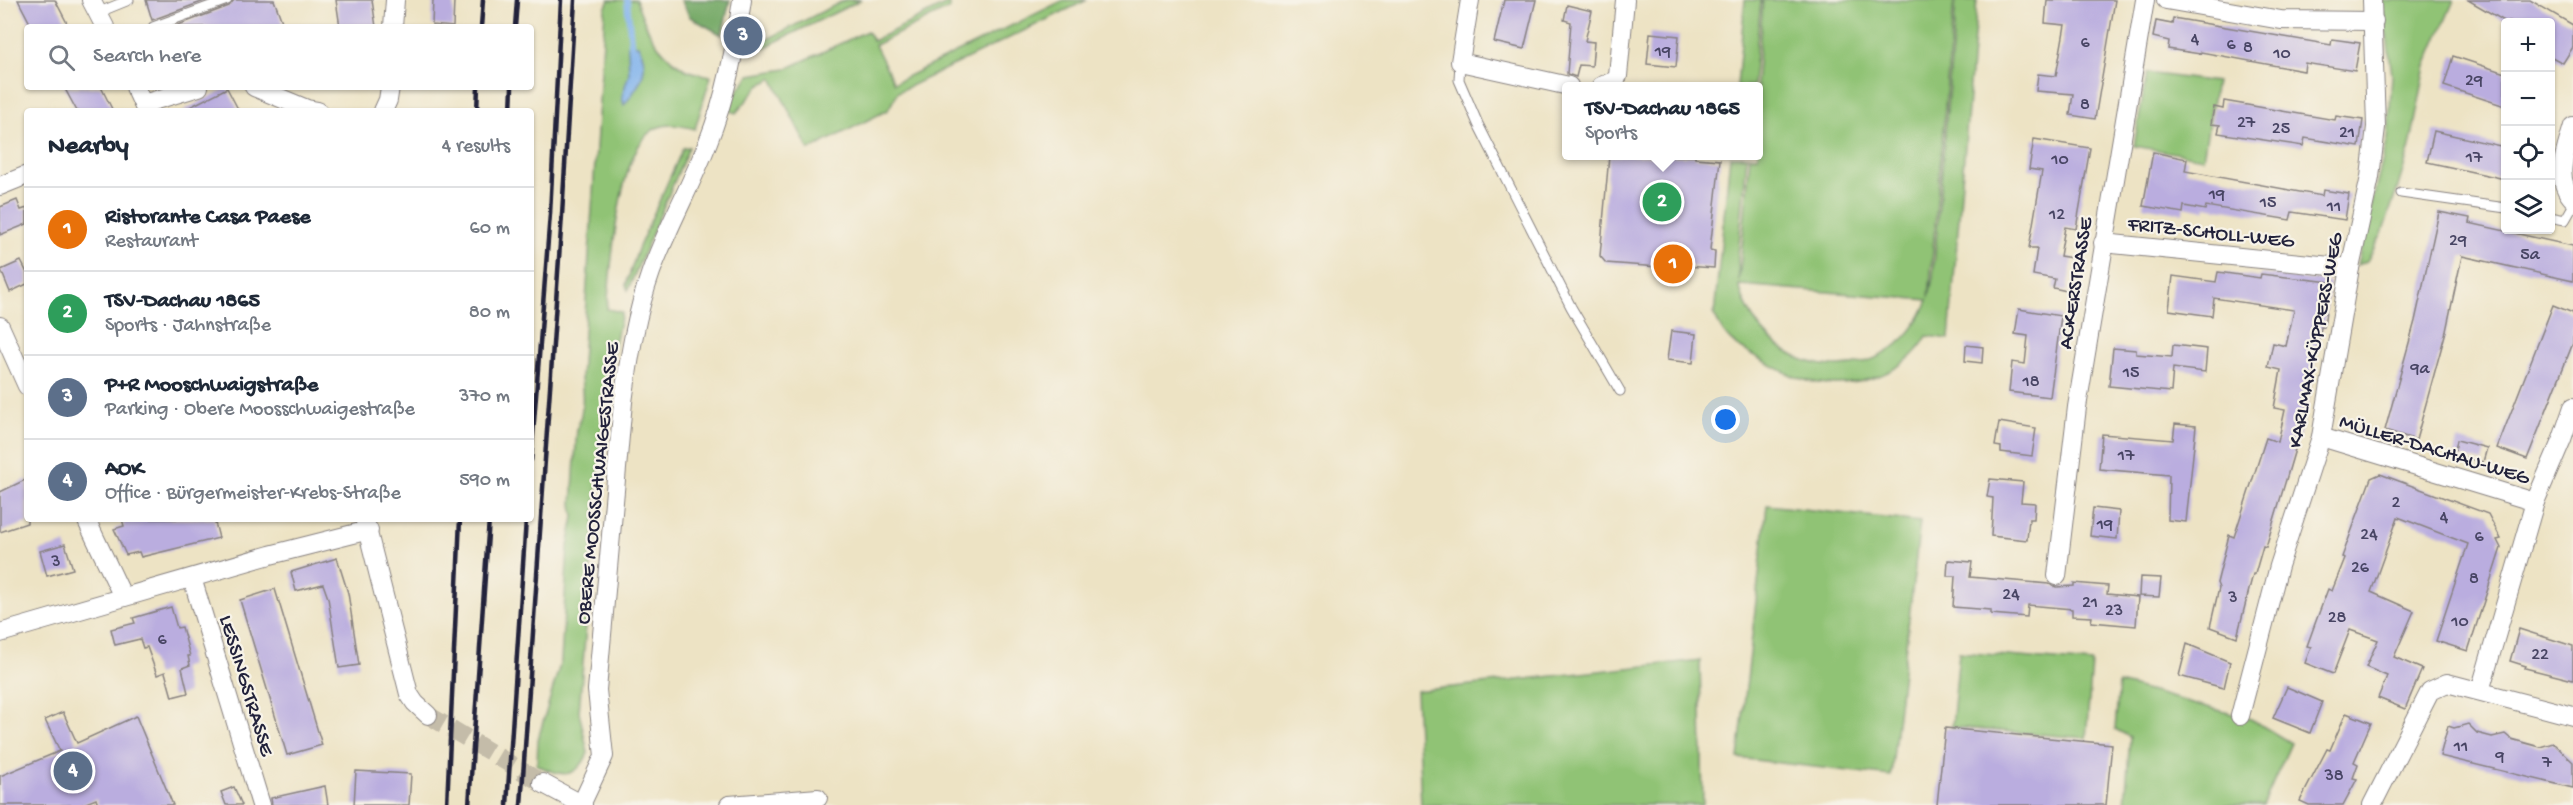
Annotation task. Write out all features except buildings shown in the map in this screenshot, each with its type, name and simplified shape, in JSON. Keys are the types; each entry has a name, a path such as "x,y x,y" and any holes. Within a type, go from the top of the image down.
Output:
{"street":[{"path":"393,24 395,0"},
{"name":"OBERE MOOSSCHWAIGESTRASSE","path":"582,805 604,756 597,690 629,356 650,274 708,143 722,100 742,0"},
{"path":"1470,0 1460,62 1562,85"},
{"path":"1612,82 1618,76 1625,0"},
{"name":"ACKERSTRASSE","path":"2057,576 2074,429 2145,0"},
{"path":"2166,0 2281,20 2374,21"},
{"name":"KARLMAX-KÜPPERS-WEG","path":"2240,716 2279,566 2320,436 2350,268 2370,177 2376,127 2372,0"},
{"path":"136,90 145,107 192,90"},
{"path":"261,90 305,108"},
{"path":"384,108 390,90"},
{"path":"2573,126 2561,173 2566,191 2573,199"},
{"path":"0,186 24,176"},
{"name":"FRITZ-SCHOLL-WEG","path":"2103,243 2350,268"},
{"path":"0,326 24,379"},
{"name":"MÜLLER-DACHAU-WEG","path":"2480,691 2535,502 2568,442 2573,407"},
{"name":"MÜLLER-DACHAU-WEG","path":"2320,436 2535,502"},
{"path":"88,522 123,597"},
{"path":"0,633 270,555 367,524 406,684 415,703 428,715"},
{"name":"LESSINGSTRASSE","path":"192,578 261,805"},
{"path":"2372,805 2430,691 2447,683 2573,716"},
{"path":"542,783 582,805"},
{"path":"729,805 819,798"}],"lane":[{"path":"98,13 129,0"},
{"path":"161,24 227,0"},
{"path":"1460,62 1460,80 1478,124 1571,307 1620,391"},
{"path":"2401,193 2501,207"},
{"path":"2555,218 2565,220 2573,206"}],"green space":[{"path":"609,0 636,0 648,30 659,47 686,70 711,76 695,129 668,125 659,127 645,137 634,156 625,180 614,238 607,309 622,312 612,357 603,419 579,712 588,753 578,768 566,774 553,772 537,765 538,739 561,661 568,546 574,517 572,504 577,428 582,403 581,378 605,9"},
{"path":"681,0 730,0 722,35 690,17"},
{"path":"845,0 861,0 763,48 753,49 742,46 744,35 761,29 766,40"},
{"path":"1064,0 1087,0 898,92 888,110 809,150 772,78 759,86 736,113 730,111 734,95 750,75 786,69 867,31 873,41 948,3 950,8 875,45 894,83"},
{"path":"1745,0 1761,0 1753,82 1737,82"},
{"path":"1763,0 1954,0 1929,297 1933,277 1956,0 1977,0 1949,339 1927,336 1904,362 1888,372 1854,383 1836,384 1818,383 1791,375 1733,342 1724,333 1714,315 1730,160 1747,160 1738,257 1739,281 1750,160 1763,160 1763,82 1756,82","holes":["1739,285 1928,300 1910,331 1886,352 1858,364 1829,366 1800,358 1774,342 1753,318"]},
{"path":"2382,0 2454,0 2426,66 2410,147 2382,234 2367,261 2357,265 2388,138 2392,75"},
{"path":"2147,73 2216,82 2203,158 2134,146"},
{"path":"689,147 628,290 626,285 638,249 683,148"},
{"path":"1767,505 1920,522 1891,776 1738,758"},
{"path":"1959,652 2092,663 2086,738 1952,727"},
{"path":"1700,660 1703,805 1421,805 1416,691"},
{"path":"2119,683 2251,719 2291,743 2263,805 2125,805 2130,737 2115,729"}],"water":[{"path":"628,45 638,45 644,69 639,84 624,105 622,96 629,74"}],"waterway":[{"path":"627,0 632,52"}],"tunnel":[{"path":"428,715 542,783"}],"railway":[{"path":"481,24 483,0"},
{"path":"515,24 517,0"},
{"path":"534,421 550,214 561,0"},
{"path":"521,805 575,0"},
{"path":"477,108 478,90"},
{"path":"511,108 512,90"},
{"path":"447,805 460,522"},
{"path":"469,805 489,522"},
{"path":"507,805 526,522"}],"place":[{"name":"P+R Mooschwaigstraße","path":"743,36"},
{"name":"TSV-Dachau 1865","path":"1662,202"},
{"name":"Ristorante Casa Paese","path":"1673,264"},
{"name":"AOK","path":"73,771"}]}
